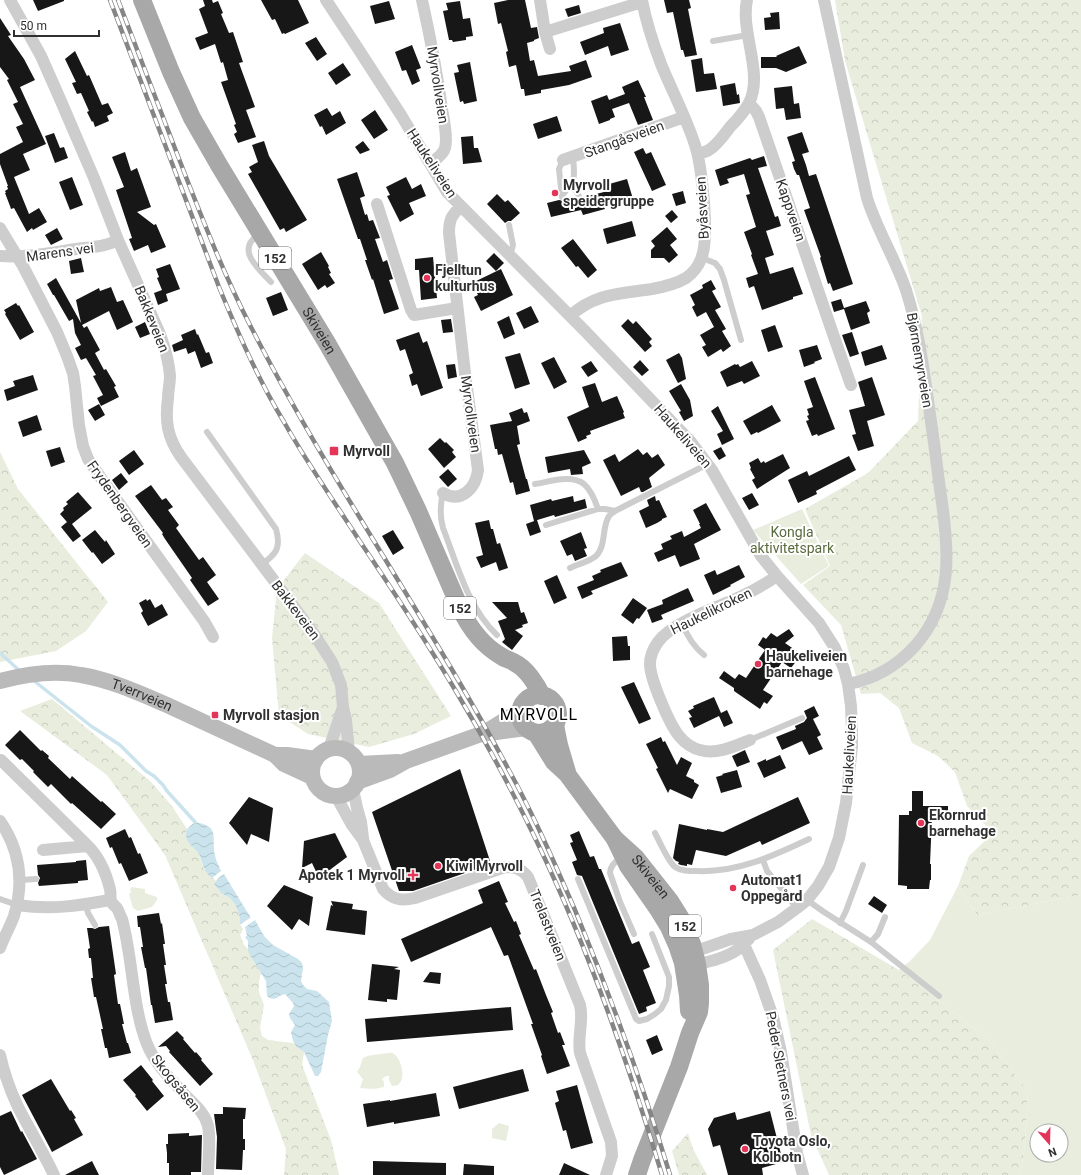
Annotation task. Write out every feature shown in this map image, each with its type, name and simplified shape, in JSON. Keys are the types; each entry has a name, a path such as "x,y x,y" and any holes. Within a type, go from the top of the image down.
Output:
{"main road":[{"name":"Skiveien","path":"142,0 185,104 260,233 282,254 341,368 397,468 418,511 467,623 482,640 501,656 520,683 530,702"},
{"name":"Tverrveien","path":"0,682 19,677 56,673 81,674 112,682 200,720 275,755 284,764 312,777 316,786 322,792 331,796 336,796"},
{"name":"152","path":"532,730 521,720 530,702 548,697 557,707 558,719 555,725"},
{"path":"336,796 347,793 355,786 406,761 484,733 530,702"},
{"name":"Skiveien","path":"555,725 560,751 567,774"},
{"path":"484,733 532,730 547,732 555,725"},
{"name":"Skiveien","path":"532,730 554,762 567,774 622,849 628,866 669,927 685,962 690,1033 679,1067 640,1168"},
{"path":"312,777 312,768 319,754 329,749 340,748 354,758 406,761"},
{"name":"Tverrveien","path":"275,755 316,759"},
{"path":"354,758 360,773 355,786"}],"street":[{"name":"Bakkeveien","path":"10,0 41,56 60,98 94,178 118,240 166,350 170,378 167,421 168,432 173,444 180,456 316,636 332,662 341,685 343,707 354,758"},
{"name":"Haukeliveien","path":"326,0 361,53 447,192 676,426 708,464 721,484 761,556 812,615 830,639 844,669 851,706 852,731 846,803 839,838 829,867 818,886 807,900 771,927 742,941 736,950 729,954 685,962"},
{"name":"Myrvollveien","path":"422,0 435,61 445,126 446,147 444,152 430,163"},
{"path":"540,0 545,32 550,49"},
{"path":"545,32 642,1 651,36 661,64 692,136 698,154 712,147 741,115 749,103 753,88 753,72 746,16 748,0"},
{"name":"Bjørnemyrveien","path":"824,0 867,198 875,220 901,275 916,328 941,493 947,547 946,571 941,596 934,617 924,634 896,663 876,675 862,681 848,684"},
{"name":"Kappveien","path":"749,103 759,117 851,385"},
{"name":"Stangåsveien","path":"568,159 684,117"},
{"name":"Byåsveien","path":"570,316 583,306 597,299 666,286 682,280 694,271 702,258 705,243 705,222 698,154"},
{"path":"377,204 414,315 457,308"},
{"name":"Myrvollveien","path":"443,493 455,497 466,493 472,487 478,470 449,233 449,222 452,215 461,206"},
{"name":"Frydenbergveien","path":"0,228 18,257 57,332 67,356 73,373 79,424 82,441 88,459 204,621 213,637"},
{"name":"Marens vei","path":"0,256 32,256 98,247 118,240"},
{"name":"Haukelikroken","path":"750,740 714,752 704,751 688,745 674,728 653,682 650,672 650,661 652,652 661,638 669,630 755,590 777,576"},
{"name":"Bakkeveien","path":"329,749 343,707"},
{"name":"Skogsåsen","path":"1,760 94,852 106,875 111,896 110,900 117,909 121,918 125,934 140,1022 147,1045 164,1072 198,1108 206,1121 209,1129 208,1175"},
{"name":"Trelastveien","path":"355,786 356,808 361,822 363,840"},
{"name":"Trelastveien","path":"336,796 363,840 383,889 387,894 396,899 402,900 415,898 505,868 517,868 528,877 580,1005 582,1019 579,1038 580,1053 611,1142 611,1162 606,1175"},
{"path":"0,821 9,835 16,852 20,880 17,905 0,948"},
{"path":"43,850 88,846"},
{"path":"17,905 35,908 70,907 110,900"},
{"name":"Peder Sletners vei","path":"742,941 768,1001 777,1034 797,1153 803,1175"},
{"path":"0,1055 7,1080 18,1107 47,1159 54,1175"}],"lane":[{"path":"713,41 748,35"},
{"path":"568,159 575,176 570,185 562,198 558,169 568,159"},
{"path":"570,185 577,192 582,203"},
{"path":"509,225 513,244 510,256"},
{"path":"260,233 253,238 248,245 249,254 251,259 271,282"},
{"path":"702,258 715,263 720,269 741,340"},
{"path":"207,432 276,529 278,546 274,554 262,564"},
{"path":"570,568 592,559 598,553 601,547 608,517 615,511 708,464"},
{"path":"535,484 561,480 578,481 587,488 598,509"},
{"path":"443,493 440,507 443,528 474,606 482,619 496,635"},
{"path":"546,525 598,509 606,508 615,511"},
{"path":"682,623 691,642 698,651 704,655"},
{"path":"750,740 802,718"},
{"path":"655,833 673,864 684,871 719,871 763,860 809,838"},
{"path":"622,849 612,865 610,873 620,902 634,934"},
{"path":"763,860 767,871 797,908"},
{"path":"840,923 863,865"},
{"path":"20,880 36,879"},
{"path":"578,880 636,1019 639,1021 647,1019 661,1009 666,1000 669,986 669,977 652,934"},
{"path":"0,899 17,905"},
{"path":"807,900 871,942 939,996"},
{"path":"86,905 88,913 95,925"},
{"path":"871,942 878,934 885,917"},
{"path":"666,969 685,962"}],"green space":[{"path":"835,0 1081,0 1081,895 977,915 958,886 969,856 993,833 967,806 955,772 938,756 912,743 899,708 880,693 861,694 841,625 803,585 830,566 805,509 868,473 918,421 922,316 845,61"},
{"path":"0,452 18,489 108,602 86,631 56,651 0,662"},
{"name":"Kongla aktivitetspark","path":"802,509 829,566 801,584 753,530"},
{"path":"305,553 379,603 451,716 414,734 369,747 308,734 279,715 272,638 277,589"},
{"path":"52,699 151,782 172,806 187,829 186,837 199,854 204,869 216,881 214,884 221,893 230,898 236,906 240,918 240,924 243,929 240,935 244,945 248,949 261,973 259,992 264,1005 260,1028 262,1036 268,1040 293,1043 304,1052 302,1065 331,1140 339,1175 284,1175 286,1149 253,1060 165,855 107,775 20,711"},
{"path":"958,886 977,915 1081,895 1081,1175 1020,1175 1025,1145 1028,1092 988,1039 899,970 930,940"},
{"path":"132,887 145,889 145,893 157,897 157,900 152,907 138,911 133,908 129,894 131,893 130,889"},
{"path":"812,919 899,970 988,1039 1028,1092 1025,1145 1020,1175 829,1175 811,1135 773,950"},
{"path":"391,1053 397,1057 402,1067 402,1078 400,1082 397,1085 392,1086 389,1076 386,1076 382,1079 384,1082 384,1087 374,1089 360,1088 363,1079 357,1072 363,1058 372,1055"},
{"path":"499,1123 509,1126 506,1141 492,1138 492,1129"},
{"path":"688,1133 693,1149 707,1175 679,1175 672,1151"}],"water":[{"path":"195,822 209,827 213,833 215,856 221,871 212,878 207,873 199,854 187,840 187,830"},
{"path":"224,874 250,916 250,918 241,924 236,906 230,898 221,893 214,884 218,878"},
{"path":"255,920 264,936 273,945 298,959 302,963 303,968 301,981 303,985 307,989 317,991 329,1002 332,1021 321,1072 318,1076 315,1076 304,1052 296,1046 293,1041 291,1032 295,1025 289,1014 294,1006 293,1003 285,994 274,999 267,996 266,981 248,951 248,941 245,937 247,936 245,927"}],"building":[{"path":"33,0 64,0 64,1 38,11"},
{"path":"203,0 212,0 213,3 218,1 223,13 221,14 229,33 233,32 243,62 239,63 255,107 246,110 256,137 238,143 234,134 237,132 234,125 236,124 221,82 228,80 223,62 221,63 215,44 200,50 195,38 208,33 199,9 205,6"},
{"path":"261,0 298,0 309,23 282,34 275,19 272,20"},
{"path":"508,0 525,0 531,28 537,27 539,38 527,43 530,61 534,60 538,76 571,71 569,66 586,60 592,77 569,85 541,90 541,93 525,96 524,89 521,89 516,65 509,67 506,52 508,51 501,23 498,24 494,3"},
{"path":"664,0 689,0 691,8 688,9 697,55 685,57 683,50 681,50 673,12 667,13"},
{"path":"389,1 395,19 375,24 370,6"},
{"path":"460,1 463,19 470,18 473,36 466,37 466,40 453,42 452,40 449,40 443,11 448,10 446,3"},
{"path":"579,5 581,13 568,17 565,9"},
{"path":"779,12 780,29 765,30 764,18 771,17 770,13"},
{"path":"0,18 11,35 8,36 24,59 35,80 20,87 46,144 23,154 30,170 14,177 29,214 39,208 47,222 33,230 32,228 27,232 14,208 11,209 5,193 8,186 0,164 0,154 23,142 16,127 23,124 13,104 18,102 7,80 9,79 0,67"},
{"path":"620,23 629,50 611,56 608,46 585,55 580,42 604,33 603,28"},
{"path":"316,37 327,54 317,61 305,43"},
{"path":"412,45 421,68 416,70 420,81 412,85 406,70 402,71 395,52"},
{"path":"799,46 807,63 786,72 776,68 761,68 761,57 777,57 776,56"},
{"path":"75,51 87,76 89,75 102,105 108,103 113,113 107,116 109,121 95,127 87,112 89,111 81,93 77,94 72,83 76,82 65,59"},
{"path":"702,58 704,74 714,73 717,89 696,92 691,60"},
{"path":"470,62 477,101 464,104 463,101 460,102 454,73 459,72 457,65"},
{"path":"343,63 351,75 336,85 328,73"},
{"path":"638,80 646,97 644,97 653,120 638,125 629,103 612,109 615,117 599,124 591,101 607,95 609,100 625,94 622,87"},
{"path":"735,83 737,95 739,94 740,103 723,106 720,86"},
{"path":"792,86 794,104 799,103 801,118 786,120 784,108 776,109 774,88"},
{"path":"327,108 332,116 340,111 346,123 326,135 322,126 320,127 314,115"},
{"path":"375,110 388,130 374,139 361,120"},
{"path":"557,116 562,131 538,139 533,124"},
{"path":"802,132 809,152 802,154 809,176 816,174 853,284 833,291 830,283 828,284 820,258 821,257 804,210 810,208 799,175 797,175 794,169 792,162 795,161 787,137"},
{"path":"54,133 60,148 64,147 68,158 55,163 45,136"},
{"path":"473,136 474,148 478,148 482,162 463,164 461,137"},
{"path":"264,141 269,156 307,220 286,232 284,228 280,230 248,174 252,172 249,167 258,162 252,145"},
{"path":"363,141 370,150 360,154 355,147"},
{"path":"643,148 646,154 651,152 666,185 652,191 634,152"},
{"path":"125,152 131,171 137,168 151,207 137,212 154,225 156,224 166,247 151,253 148,245 134,251 129,239 132,238 116,190 124,187 112,157"},
{"path":"764,156 767,166 758,168 775,217 778,216 781,226 766,231 774,255 765,258 770,274 793,267 803,294 762,310 754,286 749,288 746,278 758,274 744,232 756,227 746,195 750,194 744,174 727,179 729,183 720,186 715,170 750,158 752,160"},
{"path":"357,172 365,196 360,198 365,215 367,214 369,221 373,220 380,238 375,239 383,262 387,260 393,279 389,280 399,309 384,314 373,279 372,280 365,260 367,260 360,239 358,239 337,179"},
{"path":"72,177 83,205 70,210 59,182"},
{"path":"406,177 412,189 421,184 426,196 409,203 414,214 400,222 387,196 390,195 386,187"},
{"path":"627,179 633,199 604,207 605,209 583,215 581,210 551,217 547,203 559,200 563,201 566,198 573,197 579,206 583,207 586,203 584,197 604,192 602,186"},
{"path":"683,191 686,203 676,206 672,194"},
{"path":"497,194 505,202 508,200 520,213 511,221 505,223 487,204"},
{"path":"672,210 678,217 671,223 665,216"},
{"path":"632,221 636,236 607,244 603,229"},
{"path":"667,227 677,239 670,245 678,255 669,263 664,258 651,258 651,250 655,246 651,241"},
{"path":"57,228 63,239 51,245 45,235"},
{"path":"573,239 597,270 588,278 578,266 576,267 561,248"},
{"path":"321,252 329,266 328,267 331,273 329,274 335,283 327,288 325,285 318,290 302,264"},
{"path":"494,253 504,263 496,271 486,261"},
{"path":"433,257 437,298 421,300 419,270 415,270 415,259"},
{"path":"81,258 84,272 71,274 69,261"},
{"path":"170,264 180,289 166,294 168,301 158,305 154,293 162,290 157,278 159,277 156,269"},
{"path":"501,269 513,295 481,311 474,297 478,295 472,283"},
{"path":"56,278 81,323 76,300 99,288 100,291 111,287 117,302 123,300 133,322 117,330 109,311 82,325 84,328 87,326 100,350 95,353 104,370 106,369 116,386 114,387 119,397 101,406 97,398 103,395 93,376 96,375 86,358 81,360 75,348 81,345 75,333 73,319 69,321 47,284"},
{"path":"711,280 716,289 712,291 721,307 715,310 726,329 722,331 731,346 723,352 721,349 708,357 702,347 706,345 700,335 714,327 706,312 697,317 692,307 695,305 690,295 703,288 702,285"},
{"path":"281,292 288,310 273,316 266,298"},
{"path":"841,299 844,308 866,301 870,311 867,313 870,323 851,330 844,309 834,312 831,302"},
{"path":"16,303 18,306 19,305 34,332 20,340 4,310"},
{"path":"531,306 539,322 524,329 516,313"},
{"path":"509,316 515,334 504,339 497,322"},
{"path":"451,319 453,332 443,333 441,320"},
{"path":"628,319 633,324 636,321 652,339 649,342 652,346 645,352 621,326"},
{"path":"145,322 150,334 140,338 135,327"},
{"path":"775,325 783,347 768,352 761,330"},
{"path":"195,329 206,353 209,352 213,363 201,368 195,351 188,354 186,348 174,352 172,345 183,340 181,335"},
{"path":"419,332 423,343 427,341 443,388 421,396 417,384 412,386 409,375 413,373 405,349 400,351 396,340"},
{"path":"852,332 859,354 850,357 842,335"},
{"path":"817,345 822,359 804,367 799,350"},
{"path":"882,345 887,359 865,366 861,352"},
{"path":"520,353 530,384 515,389 505,357"},
{"path":"679,353 682,358 686,379 678,383 666,360"},
{"path":"554,357 567,382 554,389 541,363"},
{"path":"640,360 649,370 642,376 633,367"},
{"path":"591,361 598,371 588,377 581,367"},
{"path":"752,361 760,376 744,384 742,381 727,387 720,372 735,364 738,364 740,367"},
{"path":"455,364 457,377 448,379 446,365"},
{"path":"33,375 38,390 7,401 4,390 15,386 13,381"},
{"path":"815,377 835,429 818,436 817,434 812,436 806,421 809,420 807,416 809,415 807,409 813,407 804,381"},
{"path":"872,377 885,415 867,421 874,446 858,451 852,435 856,434 849,410 865,406 858,382"},
{"path":"595,383 602,402 617,396 625,418 590,431 591,434 586,436 587,438 578,442 567,417 589,407 582,387"},
{"path":"681,384 690,400 693,416 684,421 679,412 681,411 669,391"},
{"path":"99,404 105,415 95,421 88,410"},
{"path":"772,405 781,421 751,435 743,421"},
{"path":"718,406 734,439 722,445 717,434 723,431 711,411"},
{"path":"522,408 524,413 527,412 530,421 517,426 520,444 517,445 530,491 516,495 513,482 510,483 502,454 498,455 497,449 495,449 490,425 512,421 509,413"},
{"path":"37,415 42,430 23,437 18,422"},
{"path":"440,438 454,450 452,452 456,457 444,468 428,449"},
{"path":"60,447 65,462 51,467 46,451"},
{"path":"721,447 726,456 719,460 713,451"},
{"path":"638,449 643,455 647,452 652,458 658,454 665,465 649,478 652,487 641,492 639,487 621,496 603,460 615,454 619,462"},
{"path":"134,450 144,464 129,475 119,461"},
{"path":"584,450 591,463 582,467 583,474 571,475 570,469 548,473 545,457"},
{"path":"783,454 790,468 757,489 752,480 755,478 750,469 749,463 758,458 761,463 764,461 765,463"},
{"path":"849,456 856,470 816,491 817,494 798,503 788,480 807,471 809,476"},
{"path":"448,469 457,479 448,487 439,477"},
{"path":"121,473 128,482 119,490 112,480"},
{"path":"151,485 162,500 166,498 173,507 168,510 179,525 176,528 199,560 203,557 216,575 207,582 219,599 208,606 190,580 192,578 165,539 162,534 163,533 135,496"},
{"path":"78,492 92,508 72,524 81,536 73,542 61,527 67,522 60,514 64,510 63,508 68,504 66,502"},
{"path":"752,493 759,505 749,510 742,498"},
{"path":"573,496 574,502 585,499 587,508 534,521 530,505 551,499 552,501"},
{"path":"655,496 656,501 659,500 667,517 646,528 639,511 649,506 647,500"},
{"path":"706,503 721,530 694,544 700,559 680,567 675,555 658,562 654,553 663,549 661,544 672,539 670,536 682,531 684,537 701,528 693,510"},
{"path":"489,520 497,544 500,543 508,568 499,571 496,562 481,568 476,557 483,555 475,523"},
{"path":"537,520 541,532 530,536 526,524"},
{"path":"95,530 105,542 106,540 115,554 102,564 82,540"},
{"path":"393,530 404,548 393,555 382,536"},
{"path":"581,532 587,548 584,549 587,556 575,561 572,554 567,556 560,541"},
{"path":"621,562 628,576 591,591 593,594 582,599 577,587 594,580 592,576 601,572 600,570"},
{"path":"739,565 745,577 713,595 704,575 715,570 717,575"},
{"path":"557,575 567,598 554,604 544,581"},
{"path":"688,588 694,601 661,615 663,619 652,623 647,610 663,604 662,600"},
{"path":"633,598 647,608 639,619 637,618 633,624 621,615"},
{"path":"146,599 147,601 150,599 155,608 162,604 168,615 148,626 141,613 143,611 139,603"},
{"path":"492,602 518,602 521,613 524,612 528,623 515,630 523,636 512,650 502,642 505,639 498,621 507,618"},
{"path":"789,629 794,636 785,643 798,652 794,658 797,660 791,668 782,662 763,690 773,696 767,704 764,702 760,709 734,691 734,688 719,678 724,671 735,679 739,674 746,678 765,650 758,645 763,637 766,639 771,633 777,637"},
{"path":"627,636 628,646 630,646 630,660 613,661 612,637"},
{"path":"634,682 651,719 639,724 621,687"},
{"path":"714,697 721,713 727,710 733,723 724,727 719,716 694,728 689,718 692,717 688,711 694,708 693,706"},
{"path":"814,706 819,716 813,719 821,735 817,737 823,749 809,755 802,741 782,750 776,737 796,729 795,726 804,722 807,718 804,711"},
{"path":"20,730 41,751 42,750 49,756 48,758 70,779 72,776 116,814 101,829 72,803 71,804 51,784 48,787 22,759 20,760 5,745"},
{"path":"661,737 663,742 665,741 677,765 681,757 692,763 686,776 694,780 694,782 699,785 692,799 670,789 668,793 656,769 658,768 646,744"},
{"path":"745,750 750,762 737,767 732,756"},
{"path":"780,755 786,768 764,778 757,763"},
{"path":"460,769 491,864 413,891 399,891 372,812"},
{"path":"737,770 742,787 721,793 716,777"},
{"path":"912,791 923,791 923,806 948,806 948,817 932,817 930,864 931,880 929,889 907,889 907,886 898,885 899,815 909,815 909,811 912,811"},
{"path":"249,797 273,808 269,842 251,834 247,845 229,823"},
{"path":"798,797 810,823 762,845 760,841 726,856 696,850 692,865 687,864 687,866 678,864 679,862 673,858 679,824 723,832"},
{"path":"125,829 129,838 131,837 138,854 140,853 148,873 129,881 121,863 119,864 112,847 110,848 106,838"},
{"path":"579,831 590,857 594,856 599,869 601,869 632,944 639,941 650,967 643,970 656,1003 646,1007 647,1011 639,1014 582,876 577,875 572,862 577,860 570,843 573,842 570,835"},
{"path":"335,833 347,857 319,878 312,863 302,868 304,841"},
{"path":"86,860 88,880 78,881 78,883 39,886 38,883 40,878 38,875 37,865"},
{"path":"499,881 508,902 505,903 514,922 516,921 521,934 519,935 534,970 536,969 553,1012 551,1013 558,1033 560,1032 565,1045 562,1045 570,1066 547,1074 531,1024 533,1024 508,955 504,956 491,927 411,962 401,939 483,903 478,890"},
{"path":"284,885 313,897 309,926 299,919 292,930 267,906"},
{"path":"874,896 887,905 882,913 868,904"},
{"path":"331,901 353,904 352,909 367,911 365,935 326,930 331,905 333,906"},
{"path":"159,913 165,944 163,944 166,965 164,965 167,984 165,984 173,1020 155,1023 137,916"},
{"path":"109,926 116,974 114,975 118,1004 120,1004 124,1024 122,1024 131,1053 109,1058 107,1048 105,1048 101,1029 103,1029 96,997 94,997 87,928 95,929"},
{"path":"372,964 399,967 394,969 400,970 397,1000 387,999 387,1002 368,1000"},
{"path":"430,972 441,973 440,984 423,982"},
{"path":"511,1007 513,1030 367,1042 365,1019"},
{"path":"177,1031 213,1074 200,1086 169,1052 170,1051 166,1046 158,1047"},
{"path":"657,1035 663,1050 652,1055 646,1040"},
{"path":"141,1065 164,1096 147,1111 123,1080"},
{"path":"523,1069 529,1091 459,1109 453,1087"},
{"path":"51,1079 70,1111 71,1110 76,1118 74,1119 83,1135 52,1152 22,1095"},
{"path":"577,1085 593,1143 571,1149 566,1130 563,1131 555,1103 559,1101 556,1091"},
{"path":"436,1093 440,1116 367,1127 363,1104"},
{"path":"223,1107 246,1108 245,1119 243,1119 243,1139 245,1139 245,1150 243,1150 242,1170 216,1169 217,1137 214,1114 223,1114"},
{"path":"11,1111 21,1132 22,1131 37,1159 4,1175 0,1167 0,1116"},
{"path":"770,1111 783,1162 762,1168 763,1175 728,1175 720,1145 713,1147 708,1129 714,1118 735,1112 737,1120"},
{"path":"189,1133 189,1136 202,1135 201,1172 191,1172 191,1175 169,1175 166,1144 168,1144 168,1134"},
{"path":"92,1161 99,1175 65,1175"},
{"path":"373,1161 446,1163 446,1175 373,1175"},
{"path":"564,1163 590,1175 559,1175"},
{"path":"464,1164 494,1166 494,1175 463,1175"}],"waterway":[{"path":"0,653 21,672"},
{"path":"33,680 91,726 120,745 146,771 154,776 163,785 195,822"}],"railway":[{"path":"110,0 219,287 257,373 302,452 408,614 454,688 518,803 556,882 606,1006 662,1175"},
{"path":"118,0 209,234 251,327 314,440 480,717 537,824 575,910 614,1008 638,1075 670,1175"}],"place":[{"name":"Myrvoll speidergruppe","path":"555,193"},
{"name":"Fjelltun kulturhus","path":"427,278"},
{"name":"Myrvoll","path":"334,451"},
{"name":"Haukeliveien barnehage","path":"758,664"},
{"name":"Myrvoll stasjon","path":"215,715"},
{"name":"Ekornrud barnehage","path":"921,823"},
{"name":"Kiwi Myrvoll","path":"438,866"},
{"name":"Apotek 1 Myrvoll","path":"413,875"},
{"name":"Automat1 Oppegård","path":"733,888"},
{"name":"Toyota Oslo, Kolbotn","path":"745,1149"}],"district":[{"name":"MYRVOLL","path":"539,714"}]}
